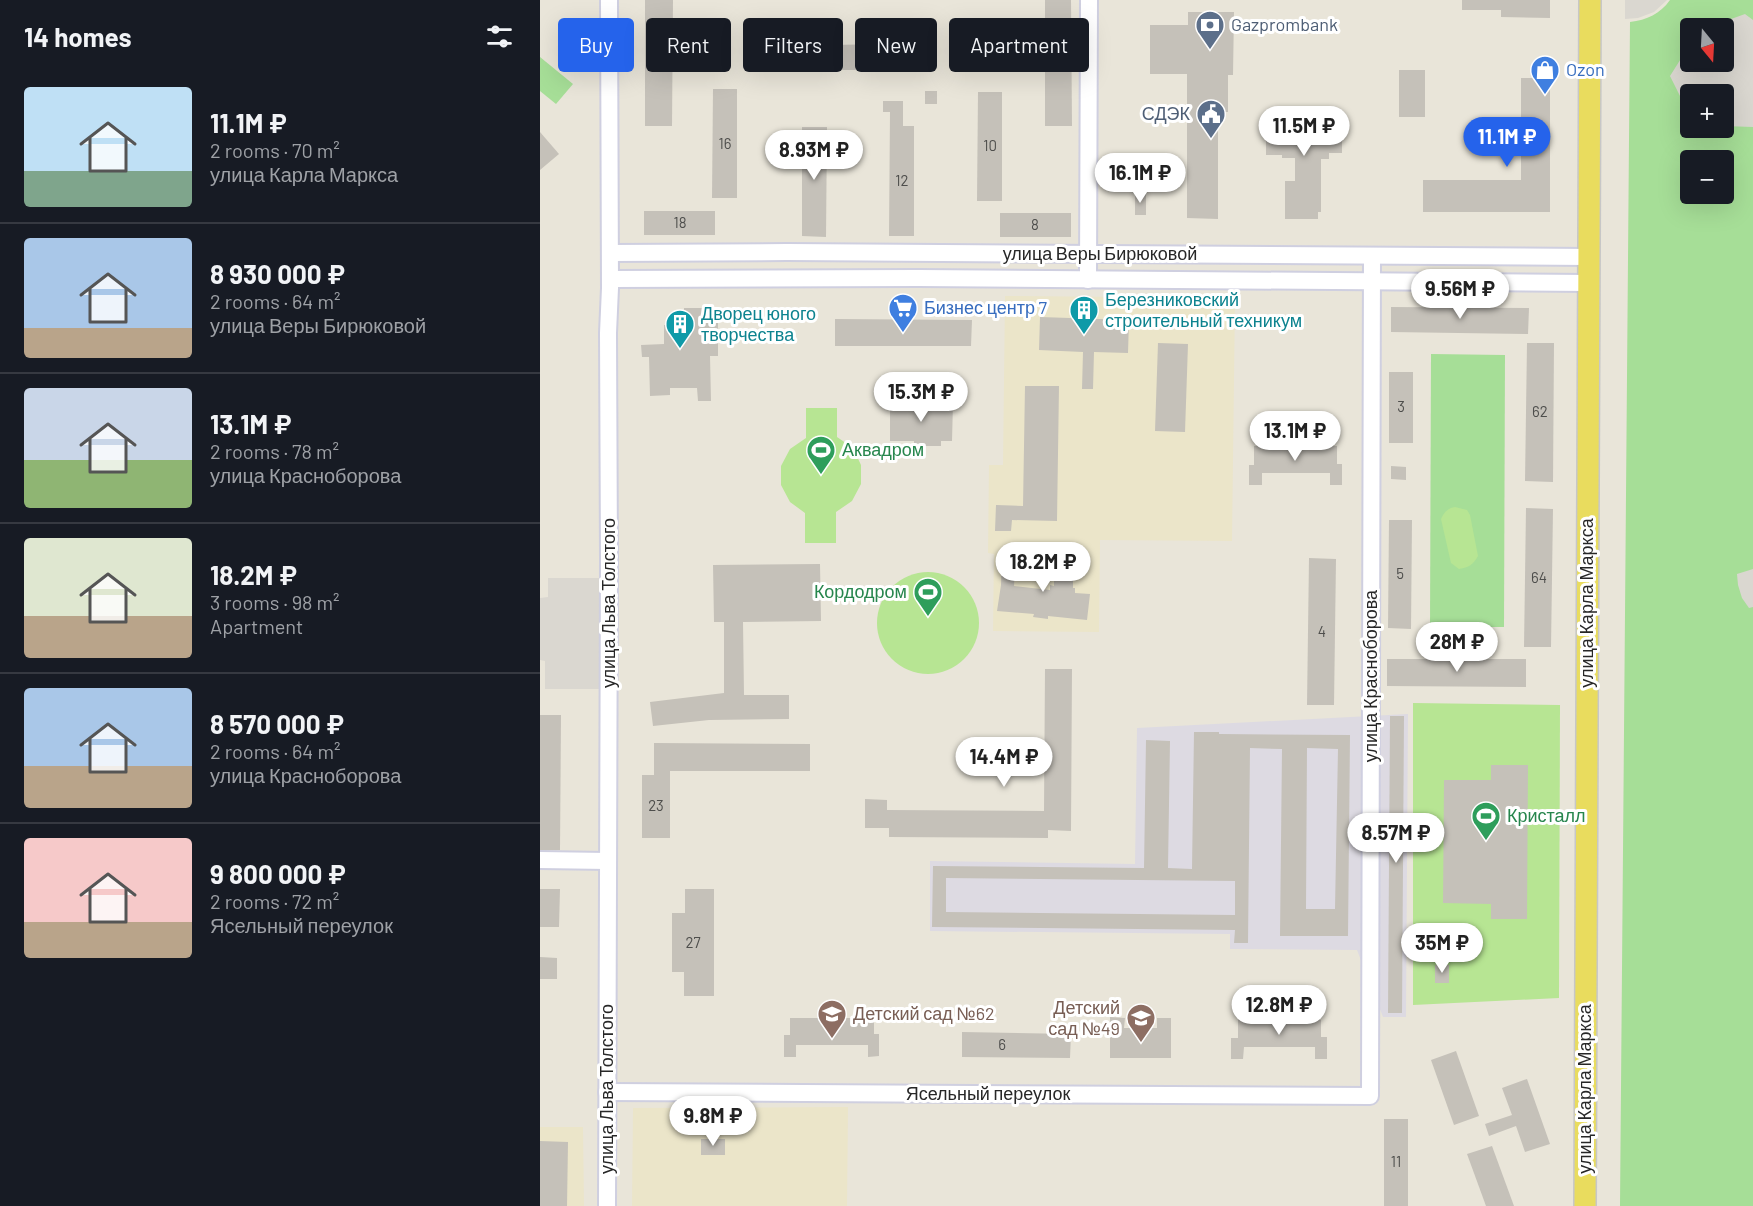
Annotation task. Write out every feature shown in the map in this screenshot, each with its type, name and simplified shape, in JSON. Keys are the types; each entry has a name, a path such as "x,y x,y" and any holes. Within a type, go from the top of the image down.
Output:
{"main road":[{"name":"улица Карла Маркса","path":"1585,1206 1590,0"}],"street":[{"name":"улица Льва Толстого","path":"607,1206 609,0"},
{"path":"1088,280 1089,0"},
{"name":"улица Веры Бирюковой","path":"610,253 1589,257"},
{"path":"918,278 919,253"},
{"name":"улица Красноборова","path":"1370,1096 1372,256"},
{"name":"улица Веры Бирюковой","path":"610,279 918,278 1588,283"},
{"path":"540,860 608,861"},
{"name":"Ясельный переулок","path":"607,1092 1370,1096"}],"shaded area":[{"path":"1625,0 1667,0 1654,12 1638,18 1625,19"},
{"path":"1745,14 1753,20 1753,127 1734,126 1734,84 1680,84 1680,96 1670,76 1680,60 1680,72 1734,72 1734,18"},
{"path":"1005,296 1235,298 1232,541 1100,540 1099,632 993,631 994,554 988,553 989,465 1003,465"},
{"path":"1753,569 1753,607 1749,608 1742,598 1737,574"},
{"path":"548,578 602,578 600,689 545,689 545,661 540,660 540,598 548,597"},
{"path":"1408,714 1406,1017 1383,1017 1357,950 1230,949 1230,934 930,931 930,861 1135,864 1137,728"},
{"path":"848,1107 847,1206 632,1206 633,1108"},
{"path":"540,1127 583,1127 584,1206 540,1206"}],"green space":[{"path":"1670,0 1753,0 1753,1206 1620,1206 1630,22 1642,20 1662,9"},
{"path":"540,57 573,84 556,104 540,91"},
{"path":"1431,354 1505,355 1504,627 1430,627"},
{"name":"Аквадром","path":"806,408 837,408 837,437 853,448 861,465 861,484 852,501 836,512 836,543 805,543 805,513 790,502 781,485 781,466 790,449 806,438"},
{"path":"1455,507 1467,510 1470,515 1478,556 1470,565 1459,569 1451,563 1441,519 1446,511"},
{"name":"Кордодром","path":"928,572 948,576 964,587 975,603 979,623 975,643 964,659 948,670 928,674 908,670 892,659 881,643 877,623 881,603 892,587 908,576"},
{"path":"1413,703 1560,705 1559,998 1413,1005"}],"building":[{"path":"645,0 673,0 673,18 646,18 646,72 672,72 672,126 645,126"},
{"path":"1045,0 1071,0 1071,18 1045,18"},
{"path":"1462,0 1550,0 1550,18 1501,17 1501,10 1462,10"},
{"path":"1188,12 1234,12 1233,75 1228,75 1228,112 1218,112 1218,219 1187,218 1187,74 1150,74 1150,25 1188,25"},
{"path":"843,45 855,45 855,70 843,70"},
{"path":"1399,70 1425,70 1425,117 1399,117"},
{"path":"1045,72 1072,72 1072,126 1045,126"},
{"path":"1521,78 1550,78 1550,212 1423,212 1423,180 1521,180"},
{"path":"713,89 737,89 737,198 712,198"},
{"path":"925,91 937,91 937,104 925,104"},
{"path":"978,92 1002,92 1002,201 977,201"},
{"path":"883,101 903,101 903,126 914,126 914,236 889,236 890,112 883,112"},
{"path":"1286,109 1319,110 1319,114 1327,121 1339,120 1342,153 1329,153 1329,159 1321,159 1321,212 1318,212 1318,219 1285,219 1285,181 1295,181 1295,158 1266,155 1266,124 1278,124 1286,116"},
{"path":"802,127 827,127 826,237 802,236"},
{"path":"540,132 559,154 540,170"},
{"path":"1135,194 1146,194 1146,215 1135,215"},
{"path":"644,211 715,211 715,235 644,235"},
{"path":"1000,213 1071,213 1071,237 1000,237"},
{"path":"1391,307 1529,308 1528,334 1391,332"},
{"name":"Дворец юного творчества","path":"684,308 718,308 718,356 710,356 711,401 698,401 697,388 670,388 670,395 650,396 649,357 642,357 641,345 664,344 664,325 684,325"},
{"name":"Березниковский строительный техникум","path":"1040,317 1129,320 1128,353 1094,352 1093,389 1082,389 1083,352 1039,350"},
{"name":"Бизнес центр 7","path":"835,319 972,320 971,346 835,346"},
{"path":"1158,343 1188,344 1185,432 1155,431"},
{"path":"1527,343 1554,343 1553,482 1525,481"},
{"path":"1389,372 1413,372 1413,443 1389,443"},
{"path":"1025,386 1059,386 1057,521 1012,520 1011,531 995,531 996,505 1023,506"},
{"path":"890,402 953,403 952,441 941,441 941,446 914,446 914,441 890,441"},
{"path":"1254,446 1337,446 1337,464 1342,464 1342,485 1330,485 1330,473 1262,473 1262,485 1249,485 1249,465 1254,465"},
{"path":"1391,466 1406,467 1406,480 1391,479"},
{"path":"1526,508 1553,509 1551,647 1524,647"},
{"path":"1389,520 1412,520 1411,629 1388,628"},
{"path":"1002,553 1016,554 1014,586 1050,590 1050,585 1054,586 1054,555 1073,555 1075,593 1090,594 1087,620 1048,616 1048,619 1033,617 1034,614 997,611"},
{"path":"1309,558 1336,559 1334,705 1307,705"},
{"path":"820,564 821,621 743,622 744,695 789,695 789,719 709,720 653,726 650,702 724,693 724,622 714,622 713,565"},
{"path":"1387,659 1526,659 1526,687 1387,686"},
{"path":"1045,669 1072,669 1071,831 1048,830 1048,838 889,837 889,828 865,828 865,799 887,800 887,810 1044,811"},
{"path":"540,715 561,715 560,850 540,850"},
{"path":"1390,716 1404,716 1402,1013 1388,1013"},
{"path":"1194,732 1350,735 1348,936 1280,936 1282,749 1250,748 1248,943 1234,943 1235,930 932,927 933,866 1144,868 1146,740 1170,741 1168,868 1192,869","holes":["1307,748 1338,749 1335,909 1306,909","946,878 1235,881 1235,915 946,912"]},
{"path":"654,743 810,744 810,771 670,771 670,838 642,838 642,775 654,775"},
{"name":"Кристалл","path":"1491,765 1528,765 1527,919 1491,919 1491,904 1443,903 1444,780 1491,780"},
{"path":"540,889 560,889 559,927 540,927"},
{"path":"685,889 714,889 714,996 684,996 684,972 672,972 672,913 685,913"},
{"path":"540,957 557,958 557,979 540,979"},
{"path":"1435,965 1449,965 1449,983 1435,983"},
{"name":"Детский сад №49","path":"1110,1017 1125,1018 1124,1028 1157,1028 1157,1018 1171,1018 1171,1058 1110,1058"},
{"name":"Детский сад №62","path":"790,1018 874,1018 874,1034 879,1034 879,1056 868,1057 868,1045 796,1045 796,1057 784,1057 784,1035 790,1035"},
{"path":"1238,1020 1321,1020 1321,1037 1327,1037 1327,1059 1315,1059 1315,1047 1244,1047 1243,1059 1231,1059 1231,1038 1238,1038"},
{"path":"962,1032 1071,1034 1070,1058 962,1057"},
{"path":"1456,1051 1479,1116 1454,1125 1431,1060"},
{"path":"1527,1079 1550,1144 1525,1152 1516,1126 1489,1136 1485,1124 1512,1115 1502,1088"},
{"path":"1384,1119 1408,1119 1408,1206 1384,1206"},
{"path":"701,1139 725,1139 725,1155 701,1155"},
{"path":"540,1141 568,1142 567,1206 540,1206"},
{"path":"1492,1146 1514,1206 1486,1206 1467,1154"}],"place":[{"name":"Gazprombank","path":"1210,50"},
{"name":"Ozon","path":"1545,96"},
{"name":"СДЭК","path":"1211,140"},
{"name":"Бизнес центр 7","path":"903,334"},
{"name":"Березниковский строительный техникум","path":"1084,336"},
{"name":"Дворец юного творчества","path":"680,350"},
{"name":"Аквадром","path":"821,476"},
{"name":"Кордодром","path":"928,618"},
{"name":"Кристалл","path":"1486,842"},
{"name":"Детский сад №62","path":"832,1040"},
{"name":"Детский сад №49","path":"1141,1044"}]}
